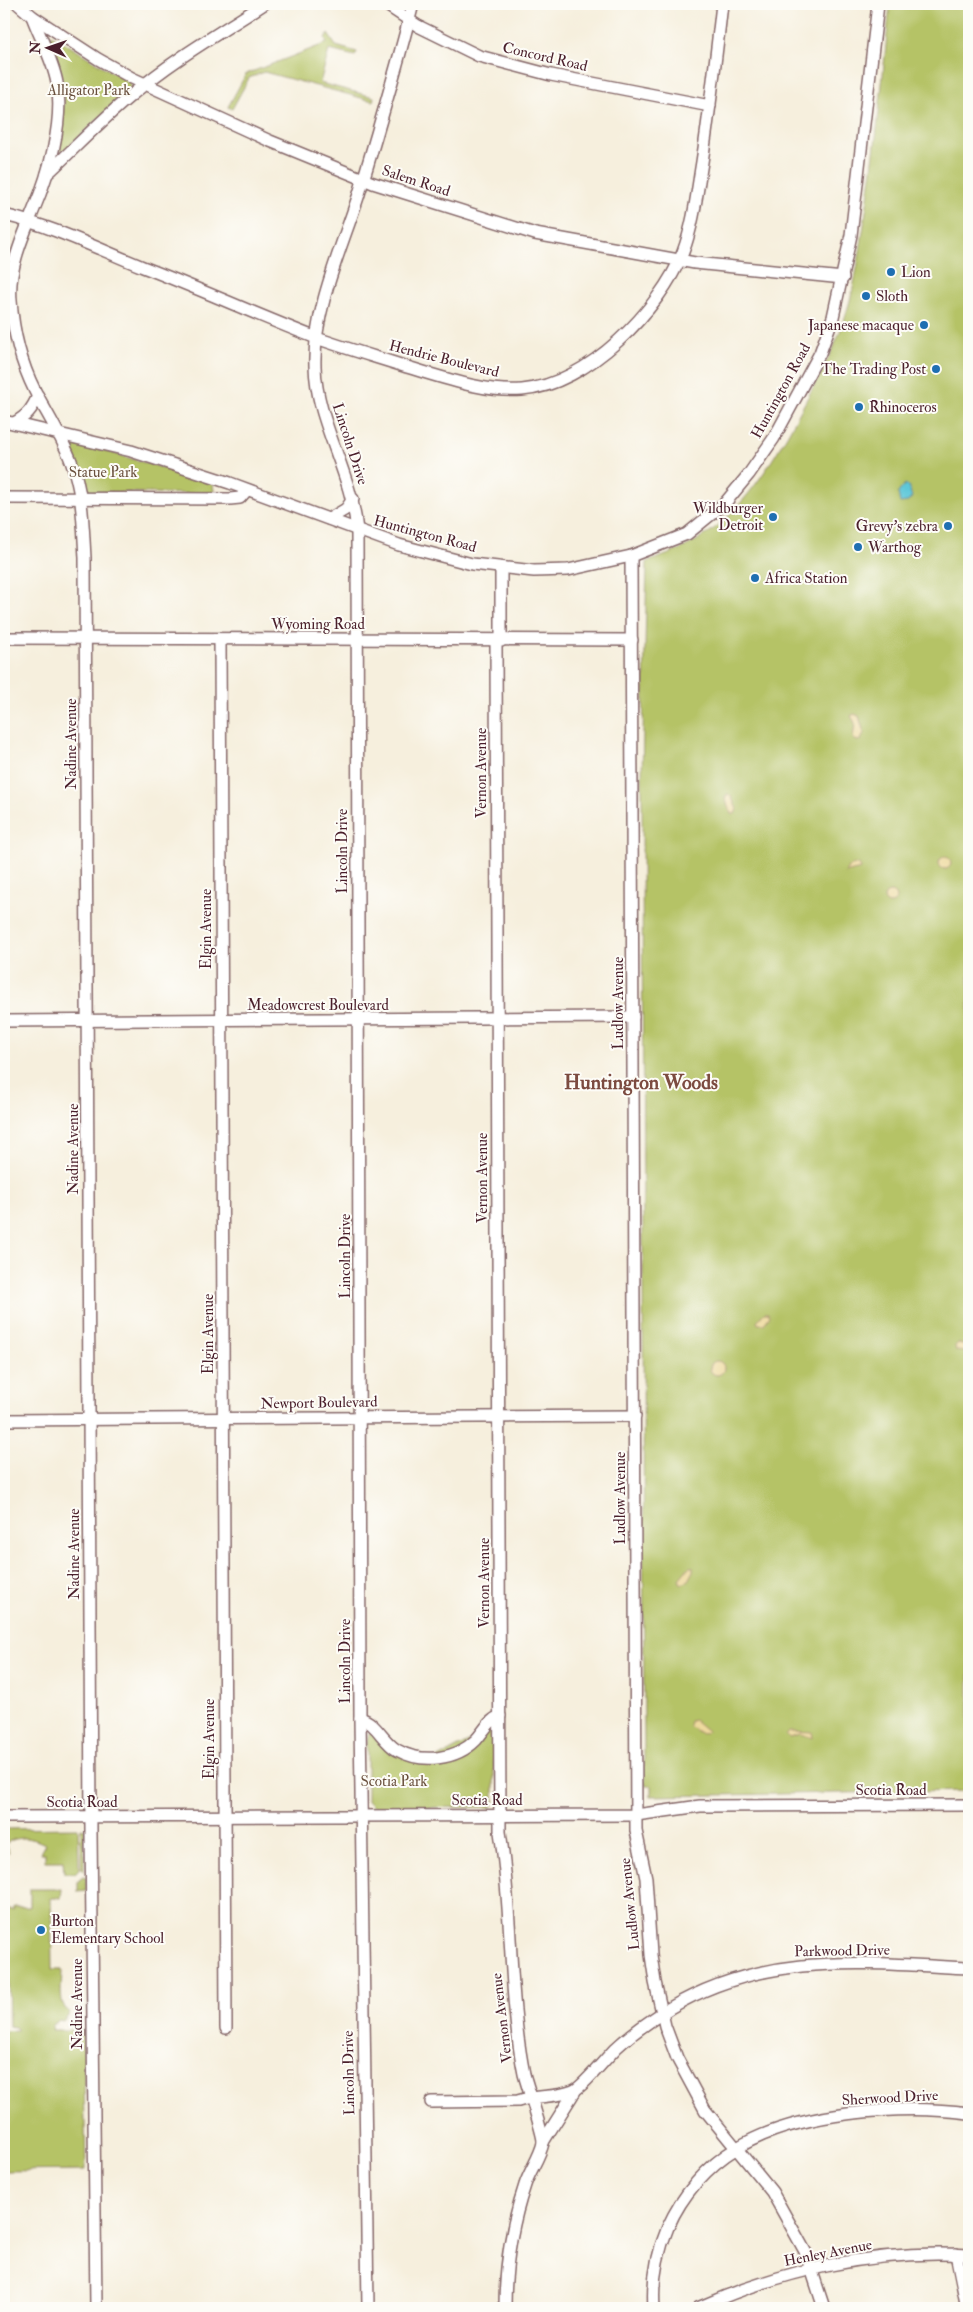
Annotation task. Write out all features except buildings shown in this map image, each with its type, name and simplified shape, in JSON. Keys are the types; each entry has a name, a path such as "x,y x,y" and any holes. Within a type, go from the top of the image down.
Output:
{"street":[{"name":"Salem Road","path":"18,4 32,16 98,59 270,141 363,179 535,234 679,261 843,278"},
{"path":"47,174 88,134 146,83 264,4"},
{"name":"Concord Road","path":"385,4 408,21 479,56 551,75 710,106"},
{"name":"Lincoln Drive","path":"368,2308 360,1718 357,530 353,499 317,388 315,365 318,322 363,179 413,4"},
{"name":"Hendrie Boulevard","path":"4,215 29,221 101,248 316,338 440,376 492,388 531,389 555,383 595,362 613,346 648,308 679,261 695,204 710,106 722,4"},
{"name":"Huntington Road","path":"9,422 131,451 221,480 329,518 357,530 444,558 501,568 547,572 568,570 631,556 667,543 696,528 725,503 749,474 774,438 820,353 833,317 843,278 857,191 878,4"},
{"name":"Nadine Avenue","path":"32,16 52,67 59,96 56,128 47,174 14,267 10,298 23,364 71,462 81,498 86,638 88,1420 96,2308"},
{"path":"9,422 26,416 33,408 38,396"},
{"path":"216,499 221,480"},
{"path":"4,498 216,499 240,498 247,490"},
{"path":"329,518 346,509 353,499"},
{"name":"Ludlow Avenue","path":"631,556 636,1831 646,1878 650,1955 662,2014 677,2058 706,2110 772,2192 797,2236 812,2269 824,2308"},
{"name":"Vernon Avenue","path":"501,568 498,641 497,1018 500,1832 508,1888 511,1981 524,2072 543,2142"},
{"name":"Wyoming Road","path":"4,638 632,640"},
{"name":"Elgin Avenue","path":"220,640 226,2028"},
{"name":"Meadowcrest Boulevard","path":"4,1022 634,1017"},
{"name":"Newport Boulevard","path":"4,1420 635,1416"},
{"name":"Lincoln Drive","path":"360,1718 371,1723 385,1740 396,1749 410,1756 429,1758 448,1755 464,1749 476,1740 494,1718 500,1716"},
{"name":"Scotia Road","path":"4,1817 636,1815 700,1806 969,1805"},
{"name":"Parkwood Drive","path":"543,2142 575,2091 616,2048 662,2014 697,1995 760,1973 804,1964 830,1963 969,1968"},
{"path":"431,2102 518,2101 530,2097 575,2091"},
{"name":"Sherwood Drive","path":"654,2308 653,2284 656,2266 661,2244 672,2219 683,2199 704,2174 736,2148 795,2125 860,2112 909,2109 969,2113"},
{"path":"505,2308 506,2260 514,2223 526,2182 543,2142"},
{"path":"956,2254 967,2308"},
{"name":"Henley Avenue","path":"698,2308 749,2287 812,2269 873,2259 956,2254 969,2255"}],"green space":[{"path":"890,4 969,4 969,1791 651,1796 651,1786 645,1786 644,1765 642,775 647,562 667,555 706,535 737,507 772,461 835,345 849,302 859,254 876,138"},
{"path":"328,34 336,46 357,52 355,56 329,50 320,83 374,97 373,101 264,72 249,78 232,109 228,107 246,74 327,43 325,38"},
{"name":"Alligator Park","path":"50,36 53,36 131,85 127,92 64,151 58,149 64,101 47,40"},
{"name":"Statue Park","path":"78,443 204,480 213,484 214,491 210,494 88,492 72,449 74,444"},
{"name":"Scotia Park","path":"490,1730 494,1735 494,1802 492,1807 374,1808 367,1801 367,1740 369,1733 372,1732 431,1762"},
{"path":"78,1828 79,1869 75,1873 64,1873 63,1861 45,1861 45,1853 40,1853 45,1844 35,1840 20,1838 10,1841 5,1844 9,1853 4,1853 4,1829"},
{"path":"81,1828 85,1829 84,1872 81,1869"},
{"path":"83,1877 86,1878 86,1891 78,1892 78,1881"},
{"path":"30,1889 62,1889 61,1898 51,1898 52,1970 62,1970 62,1999 63,2004 70,2013 63,2021 59,2020 53,2025 52,2030 83,2030 86,2170 4,2171 4,2031 18,2030 15,2027 9,2026 7,1910 14,1910 14,1907 30,1907"}],"sand":[{"path":"854,714 859,716 864,733 861,740 858,741 853,739 855,723 851,716"},
{"path":"727,794 731,796 737,809 735,814 731,814 725,798"},
{"path":"945,857 951,863 945,869 939,863"},
{"path":"859,864 861,869 845,873 848,867"},
{"path":"890,892 896,898 890,904 884,898"},
{"path":"764,1313 768,1313 770,1316 764,1324 758,1324 757,1321"},
{"path":"958,1343 968,1345 969,1349 966,1352 956,1351 955,1346"},
{"path":"714,1361 720,1361 724,1368 720,1375 714,1375 710,1371 710,1365"},
{"path":"689,1567 693,1567 693,1571 687,1582 681,1584 679,1579"},
{"path":"694,1720 707,1731 706,1733 702,1734 689,1726 690,1721"},
{"path":"789,1731 812,1732 813,1738 800,1734 790,1737 786,1735"}],"water":[{"path":"905,484 909,487 912,497 908,502 900,503 898,493"}],"place":[{"name":"Lion","path":"891,272"},
{"name":"Sloth","path":"866,296"},
{"name":"Japanese macaque","path":"924,325"},
{"name":"The Trading Post","path":"936,369"},
{"name":"Rhinoceros","path":"859,407"},
{"name":"Wildburger Detroit","path":"773,517"},
{"name":"Grevy's zebra","path":"948,526"},
{"name":"Warthog","path":"858,547"},
{"name":"Africa Station","path":"755,578"},
{"name":"Burton Elementary School","path":"41,1930"}],"district":[{"name":"Huntington Woods","path":"641,1082"}]}
